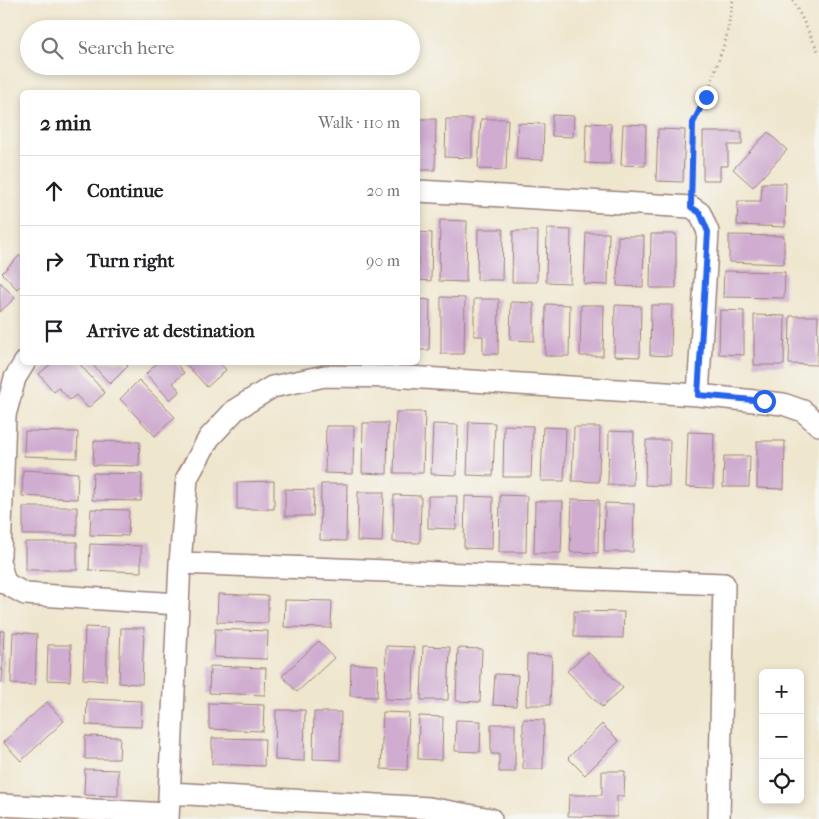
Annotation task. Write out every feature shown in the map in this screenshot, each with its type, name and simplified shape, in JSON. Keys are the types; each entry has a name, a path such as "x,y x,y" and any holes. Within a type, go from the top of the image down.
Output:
{"street":[{"path":"420,191 691,207 700,213 708,232 698,395"},
{"path":"0,555 5,415 15,378 23,365"},
{"path":"168,809 180,563 188,478 209,438 235,410 272,387 325,376 407,377 698,395 783,404 803,411 819,425"},
{"path":"180,563 724,584 719,819"},
{"path":"0,564 5,583 25,594 178,604"},
{"path":"0,805 168,809 429,808 491,819"}],"path":[{"path":"691,207 693,123 706,97 726,39 733,0"},
{"path":"793,0 819,53"}],"building":[{"path":"552,115 574,116 573,137 552,136"},
{"path":"420,119 436,119 435,170 420,170"},
{"path":"446,119 472,119 472,158 445,157"},
{"path":"481,119 508,119 506,170 478,169"},
{"path":"518,123 544,124 543,160 516,159"},
{"path":"586,123 611,124 610,164 585,163"},
{"path":"623,124 646,125 645,166 621,165"},
{"path":"658,129 685,130 683,182 656,181"},
{"path":"703,132 742,132 742,145 728,145 728,166 720,166 720,180 703,180"},
{"path":"768,132 787,150 753,187 733,169"},
{"path":"762,183 786,183 785,227 737,225 738,201 761,201"},
{"path":"440,220 467,221 466,282 439,281"},
{"path":"478,229 503,229 502,280 477,280"},
{"path":"547,229 571,230 570,283 546,282"},
{"path":"513,231 538,231 537,282 512,282"},
{"path":"420,232 432,233 431,281 420,280"},
{"path":"586,233 609,233 608,285 584,284"},
{"path":"651,234 676,234 676,288 650,288"},
{"path":"729,235 784,236 784,264 729,262"},
{"path":"618,236 644,236 643,287 617,286"},
{"path":"20,255 20,286 17,289 2,273"},
{"path":"724,271 785,272 784,298 723,297"},
{"path":"0,282 15,298 0,312"},
{"path":"441,297 465,298 464,354 441,354"},
{"path":"420,299 430,300 429,350 420,350"},
{"path":"474,299 499,299 498,354 483,354 483,336 474,336"},
{"path":"511,302 534,303 534,341 510,340"},
{"path":"546,304 570,305 569,356 545,356"},
{"path":"581,305 604,305 603,356 580,356"},
{"path":"615,305 641,306 640,357 614,356"},
{"path":"651,305 672,305 671,356 650,355"},
{"path":"720,310 744,311 744,355 719,354"},
{"path":"754,315 785,316 784,365 754,365"},
{"path":"790,316 818,316 817,365 789,364"},
{"path":"50,365 81,365 105,393 88,408 76,395 70,400 59,388 54,392 39,374"},
{"path":"93,365 127,365 110,384"},
{"path":"155,365 177,365 184,373 173,383 180,391 170,400 146,374"},
{"path":"187,365 222,365 226,370 207,387"},
{"path":"139,380 175,417 155,436 120,399"},
{"path":"396,412 425,412 423,473 394,473"},
{"path":"469,422 495,423 493,476 467,475"},
{"path":"363,423 388,423 387,474 362,473"},
{"path":"433,424 458,425 457,475 431,474"},
{"path":"504,425 533,426 531,477 503,477"},
{"path":"326,426 354,426 353,474 325,473"},
{"path":"543,427 566,428 564,481 541,481"},
{"path":"574,427 600,427 599,482 572,481"},
{"path":"25,431 78,432 77,458 24,456"},
{"path":"609,431 634,432 633,485 608,485"},
{"path":"688,432 714,433 713,488 686,487"},
{"path":"646,440 670,440 669,486 645,485"},
{"path":"94,441 140,442 139,466 93,465"},
{"path":"757,441 785,441 784,489 757,488"},
{"path":"724,456 750,456 749,487 723,487"},
{"path":"23,470 78,473 77,499 22,496"},
{"path":"93,473 142,474 141,501 92,500"},
{"path":"274,481 274,509 237,509 237,482"},
{"path":"321,484 347,484 346,541 320,540"},
{"path":"285,489 314,490 313,516 285,516"},
{"path":"358,492 384,492 382,542 357,541"},
{"path":"394,495 421,496 420,543 393,542"},
{"path":"500,495 527,496 526,552 499,552"},
{"path":"428,496 457,496 456,529 428,528"},
{"path":"465,496 493,497 492,549 464,548"},
{"path":"572,499 599,500 598,553 570,552"},
{"path":"535,501 563,501 561,553 534,553"},
{"path":"605,503 634,504 633,552 604,552"},
{"path":"23,507 77,507 77,535 23,535"},
{"path":"91,509 129,510 128,536 90,535"},
{"path":"25,542 77,542 77,570 25,570"},
{"path":"90,544 141,546 141,572 89,570"},
{"path":"218,594 268,596 268,623 217,622"},
{"path":"285,600 332,601 331,628 284,627"},
{"path":"574,611 624,612 623,638 574,637"},
{"path":"85,627 108,628 106,681 83,679"},
{"path":"121,628 144,628 142,684 119,683"},
{"path":"215,629 268,631 267,659 214,657"},
{"path":"0,631 4,631 2,683 0,683"},
{"path":"13,632 37,634 35,685 11,684"},
{"path":"319,641 334,658 297,692 282,676"},
{"path":"48,645 71,645 70,681 47,680"},
{"path":"386,646 414,647 413,700 385,699"},
{"path":"423,646 450,647 448,700 421,700"},
{"path":"458,648 482,649 480,702 456,701"},
{"path":"588,652 623,688 602,707 567,671"},
{"path":"527,655 552,656 550,705 526,705"},
{"path":"351,664 378,665 377,697 350,696"},
{"path":"210,666 266,668 265,695 209,693"},
{"path":"495,674 518,675 516,706 493,705"},
{"path":"87,699 142,701 141,727 86,725"},
{"path":"47,702 64,721 21,761 3,742"},
{"path":"209,703 264,705 263,731 209,729"},
{"path":"276,710 305,710 304,761 275,760"},
{"path":"314,712 341,712 340,760 313,759"},
{"path":"383,712 409,713 407,770 381,769"},
{"path":"419,716 443,717 442,760 418,759"},
{"path":"523,719 544,720 543,769 523,769"},
{"path":"456,720 481,721 480,752 455,751"},
{"path":"491,724 515,724 515,772 499,772 499,754 491,754"},
{"path":"602,724 619,741 585,775 568,758"},
{"path":"85,736 120,737 119,759 85,759"},
{"path":"212,738 265,739 264,766 212,764"},
{"path":"85,769 118,770 118,796 84,795"},
{"path":"602,771 625,771 624,796 617,796 617,817 568,816 569,795 602,795"}],"route":[{"path":"706,97 693,123 691,207 700,213 708,232 698,395 764,401"}]}
